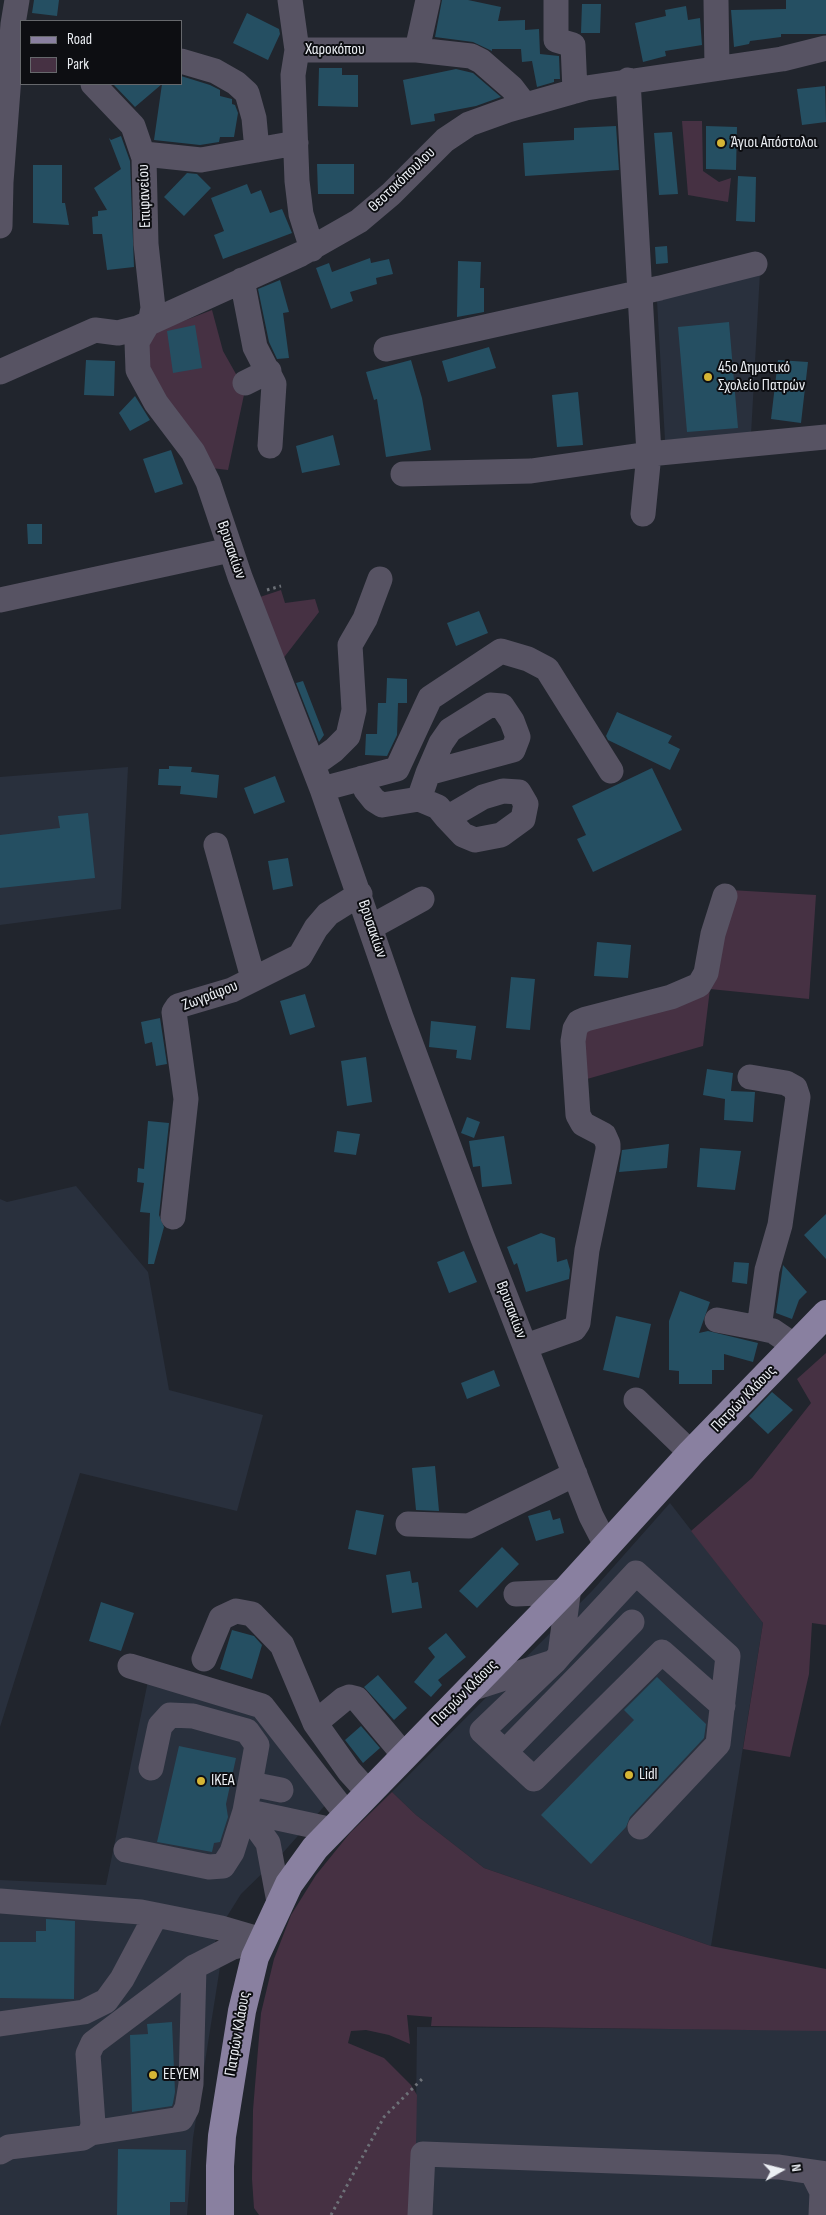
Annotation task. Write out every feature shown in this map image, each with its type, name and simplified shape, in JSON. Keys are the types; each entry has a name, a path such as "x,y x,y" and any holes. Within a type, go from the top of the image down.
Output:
{"main road":[{"name":"Πατρών Κλάους","path":"220,2215 222,2136 242,2011 255,1958 262,1940 279,1902 300,1869 368,1792 566,1590 691,1453 826,1314"},
{"path":"222,2136 228,2158 231,2194 236,2215"}],"street":[{"path":"0,226 11,24 17,0"},
{"path":"290,0 296,50"},
{"path":"417,50 428,0"},
{"path":"556,0 556,40 573,45 575,90"},
{"path":"716,0 717,68"},
{"name":"Θεοτοκόπουλου","path":"0,372 95,330 118,333 148,324 312,249 372,210 436,148 458,130 525,105 575,90 628,80 782,59 826,48"},
{"name":"Χαροκόπου","path":"312,249 299,205 293,75 296,50 417,50 455,53 476,59 512,88 525,105"},
{"path":"182,61 215,71 236,83 247,93 254,118 257,150"},
{"path":"628,80 649,454 643,514"},
{"name":"Επιφανείου","path":"94,85 133,126 144,154 146,244 153,308 148,324"},
{"path":"144,154 201,160 296,143"},
{"path":"386,349 755,264"},
{"path":"242,280 255,347 260,359 273,379 275,395 270,446"},
{"name":"Βρυσακίων","path":"148,324 136,346 138,370 156,403 185,440 199,462 217,508 230,550 322,789 433,1104 596,1528 606,1544"},
{"path":"245,383 269,372"},
{"path":"403,474 531,471 649,454 826,437"},
{"path":"0,600 230,550"},
{"path":"313,765 348,736 354,710 350,645 364,619 380,579"},
{"path":"322,789 397,770 430,698 501,651 528,659 546,669 610,771"},
{"path":"419,799 428,773"},
{"path":"362,778 366,790 374,800 382,805 419,799 438,807 448,818"},
{"path":"216,845 253,978"},
{"name":"Ζωγράφου","path":"173,1217 186,1099 174,1012 178,1006 232,990 300,956 316,928 328,914 360,894"},
{"path":"526,1346 574,1329 578,1323 587,1250 608,1150 608,1144 604,1135 583,1124 578,1115 573,1041 575,1029 579,1022 586,1019 671,997 699,985 706,973 713,934 725,896"},
{"path":"371,927 422,899"},
{"path":"750,1077 786,1083 795,1088 798,1098 780,1225 767,1270 759,1328"},
{"path":"716,1320 773,1332 795,1346"},
{"path":"636,1400 691,1453"},
{"path":"408,1524 469,1526 575,1474"},
{"path":"640,1827 718,1744 728,1656 636,1573 557,1659 482,1731 534,1779 662,1652"},
{"path":"516,1594 566,1590 557,1659"},
{"path":"610,1601 662,1652 722,1706"},
{"path":"204,1659 221,1618 236,1611 252,1614 282,1645 315,1723 349,1771 368,1792"},
{"path":"505,1752 632,1622"},
{"path":"470,1689 557,1659"},
{"path":"130,1666 262,1706 340,1822"},
{"path":"315,1723 344,1699 349,1697 358,1698 404,1755"},
{"path":"126,1850 209,1867 223,1866 232,1852 246,1811 257,1745 247,1731 192,1716 170,1715 160,1726 151,1768"},
{"path":"251,1784 281,1790"},
{"path":"246,1811 290,1821 340,1822"},
{"path":"246,1811 268,1843 279,1902"},
{"path":"268,1843 290,1821"},
{"path":"0,1901 141,1912 262,1940"},
{"path":"0,2024 84,2012 106,2001 122,1979 156,1915"},
{"path":"91,2133 93,2124 89,2048 194,1966 233,1947 262,1940"},
{"path":"0,2152 9,2147 83,2138 91,2133 181,2119 187,2108 191,2084 194,1966"},
{"path":"420,2215 424,2154 779,2167 819,2174 822,2192 822,2215"}],"path":[{"path":"330,2215 384,2117 422,2079"}],"shaded area":[{"path":"760,272 751,435 665,440 657,301"},
{"path":"128,767 121,909 0,925 0,777"},
{"path":"76,1186 148,1272 169,1390 263,1415 237,1511 80,1473 0,1727 0,1199 7,1202"},
{"path":"670,1503 763,1623 711,1946 484,1868 416,1815 392,1792 592,1591"},
{"path":"148,1681 257,1711 329,1801 280,1856 241,1894 226,1918 215,1942 220,1967 193,2138 187,2215 0,2215 0,1880 106,1885"},
{"path":"417,2027 824,2030 826,2031 826,2215 411,2215 415,2196"}],"green space":[{"path":"682,121 702,121 703,171 719,182 731,178 728,202 688,195"},
{"path":"212,310 223,351 245,390 228,470 211,468 146,370 144,348 155,332"},
{"path":"281,590 285,603 315,599 319,612 282,660 260,597"},
{"path":"730,890 816,895 809,999 710,989 703,1046 580,1081 581,1024 704,986"},
{"path":"826,1353 826,1625 812,1623 809,1674 790,1757 743,1749 763,1623 691,1531 752,1478 811,1403 797,1379"},
{"path":"392,1792 416,1815 484,1868 711,1946 826,1969 826,2031 431,2026 432,2017 407,2015 410,2044 389,2035 366,2030 351,2031 348,2043 384,2058 411,2085 417,2095 415,2196 411,2215 259,2215 254,2208 252,2179 253,2110 261,2013 274,1959 291,1915 316,1875 350,1833"}],"building":[{"path":"34,0 59,0 57,16 32,13"},
{"path":"442,0 468,0 501,7 498,21 525,20 525,30 539,29 540,54 559,56 560,79 554,79 554,82 537,87 532,61 522,62 521,49 492,49 492,51 473,42 435,37"},
{"path":"786,0 826,0 826,34 781,34 781,37 750,41 749,44 734,47 731,10 786,9"},
{"path":"582,4 601,4 600,33 581,33"},
{"path":"686,6 688,20 700,18 702,45 665,51 666,56 643,62 635,23 666,16 665,10"},
{"path":"247,13 279,29 280,34 268,60 233,43"},
{"path":"319,68 342,68 342,75 358,75 358,107 318,106"},
{"path":"456,69 473,73 501,97 476,106 434,114 435,121 411,125 403,80"},
{"path":"182,76 220,90 220,96 232,99 232,104 235,105 238,113 234,137 220,137 219,142 200,145 154,140 162,85 182,85"},
{"path":"114,85 161,85 135,107"},
{"path":"825,86 826,122 802,125 797,89"},
{"path":"616,126 619,170 525,176 523,143 574,140 574,128"},
{"name":"Άγιοι Απόστολοι","path":"706,126 737,127 736,170 706,169"},
{"path":"672,132 678,194 659,195 654,133"},
{"path":"121,136 130,161 134,267 107,270 102,234 93,234 92,217 98,216 98,211 107,210 94,188 121,169 109,138 111,140"},
{"path":"317,164 354,164 354,194 318,194"},
{"path":"33,165 62,165 62,203 65,203 69,225 33,223"},
{"path":"187,173 197,174 211,188 184,216 164,197"},
{"path":"738,176 756,177 755,222 736,221"},
{"path":"247,184 251,194 261,190 270,213 282,209 292,233 223,259 214,235 224,231 211,198"},
{"path":"667,246 668,263 656,264 655,247"},
{"path":"370,258 371,263 389,259 393,274 376,278 377,284 350,292 353,301 331,309 316,268 329,263 332,272"},
{"path":"458,261 481,262 480,288 484,288 484,312 457,317"},
{"path":"280,280 289,312 283,313 289,358 277,359 269,342 258,289"},
{"name":"45ο Δημοτικό Σχολείο Πατρών","path":"729,322 738,428 687,432 678,327"},
{"path":"195,325 202,368 173,373 167,331"},
{"path":"489,347 496,368 448,382 442,361"},
{"path":"86,360 115,361 114,396 84,395"},
{"path":"411,360 422,398 431,450 386,457 377,399 374,400 366,372"},
{"path":"778,360 808,362 801,423 771,419"},
{"path":"578,392 583,445 557,447 552,395"},
{"path":"135,396 150,420 130,431 119,413"},
{"path":"333,435 340,465 302,473 296,446"},
{"path":"171,450 183,484 155,493 143,459"},
{"path":"27,524 42,524 42,544 28,544"},
{"path":"479,611 488,633 456,646 447,623"},
{"path":"387,678 407,679 407,703 398,703 397,735 387,756 365,755 366,734 377,734 378,703 386,703"},
{"path":"303,681 324,735 319,742 296,683"},
{"path":"617,712 672,736 668,743 680,749 670,770 608,740 606,736"},
{"path":"169,766 192,767 191,772 219,775 217,798 180,794 181,786 158,785 159,769 169,769"},
{"path":"652,768 682,830 593,872 577,839 586,835 572,806"},
{"path":"275,776 285,802 254,814 244,788"},
{"path":"88,813 95,878 0,888 0,835 60,828 58,816"},
{"path":"288,858 293,886 273,890 268,861"},
{"path":"597,942 631,945 628,978 594,976"},
{"path":"511,977 535,979 530,1030 506,1028"},
{"path":"305,994 315,1027 290,1035 280,1001"},
{"path":"160,1018 167,1064 156,1066 152,1042 145,1044 141,1022"},
{"path":"431,1021 476,1026 471,1060 456,1058 457,1050 429,1047"},
{"path":"366,1057 372,1102 347,1106 341,1061"},
{"path":"707,1069 733,1073 731,1091 755,1092 753,1122 724,1120 725,1099 703,1095"},
{"path":"467,1117 480,1122 474,1138 461,1133"},
{"path":"148,1121 169,1123 159,1215 164,1227 154,1264 148,1264 150,1213 140,1212 144,1183 137,1182 138,1168 144,1169"},
{"path":"337,1131 360,1134 356,1155 334,1152"},
{"path":"504,1136 512,1184 482,1187 480,1166 473,1167 469,1141"},
{"path":"669,1144 667,1168 619,1172 622,1150"},
{"path":"700,1148 741,1151 735,1190 697,1187"},
{"path":"826,1214 826,1259 804,1235"},
{"path":"541,1233 555,1238 557,1262 567,1259 570,1270 569,1279 526,1292 517,1263 514,1265 507,1247"},
{"path":"464,1251 477,1282 449,1293 437,1262"},
{"path":"734,1262 749,1263 747,1284 732,1282"},
{"path":"783,1265 807,1292 799,1300 792,1319 776,1313"},
{"path":"680,1291 710,1302 699,1333 708,1331 758,1343 753,1362 724,1354 724,1370 712,1370 712,1384 679,1384 679,1371 669,1370 669,1321"},
{"path":"616,1316 651,1324 639,1378 603,1370"},
{"path":"494,1370 500,1386 467,1399 461,1383"},
{"path":"772,1392 793,1410 768,1434 749,1416"},
{"path":"435,1466 439,1511 416,1510 412,1468"},
{"path":"356,1510 384,1515 376,1555 348,1549"},
{"path":"550,1510 553,1520 560,1518 564,1533 536,1541 528,1516"},
{"path":"502,1547 519,1564 477,1608 459,1591"},
{"path":"410,1571 412,1583 418,1582 422,1608 392,1613 386,1575"},
{"path":"101,1602 134,1613 121,1651 89,1641"},
{"path":"232,1630 254,1636 262,1645 252,1679 220,1669"},
{"path":"446,1633 466,1657 438,1680 442,1685 431,1697 414,1682 435,1657 428,1648"},
{"path":"378,1675 407,1708 394,1720 364,1687"},
{"name":"Lidl","path":"657,1677 706,1724 704,1738 630,1817 626,1827 591,1864 541,1815 634,1720 624,1710"},
{"path":"361,1726 380,1748 363,1763 345,1740"},
{"name":"IKEA","path":"179,1746 236,1758 226,1804 228,1817 220,1842 214,1843 212,1852 157,1842"},
{"path":"46,1919 75,1921 74,1999 0,1998 0,1942 36,1942 36,1931 46,1931"},
{"name":"EEYEM","path":"172,2022 175,2092 172,2106 132,2112 130,2035 148,2034 147,2024"},
{"path":"118,2149 186,2150 185,2202 170,2202 170,2215 117,2215"}],"place":[{"name":"Άγιοι Απόστολοι","path":"721,143"},
{"name":"45ο Δημοτικό Σχολείο Πατρών","path":"708,377"},
{"name":"Lidl","path":"629,1775"},
{"name":"IKEA","path":"201,1781"},
{"name":"EEYEM","path":"153,2075"}]}
